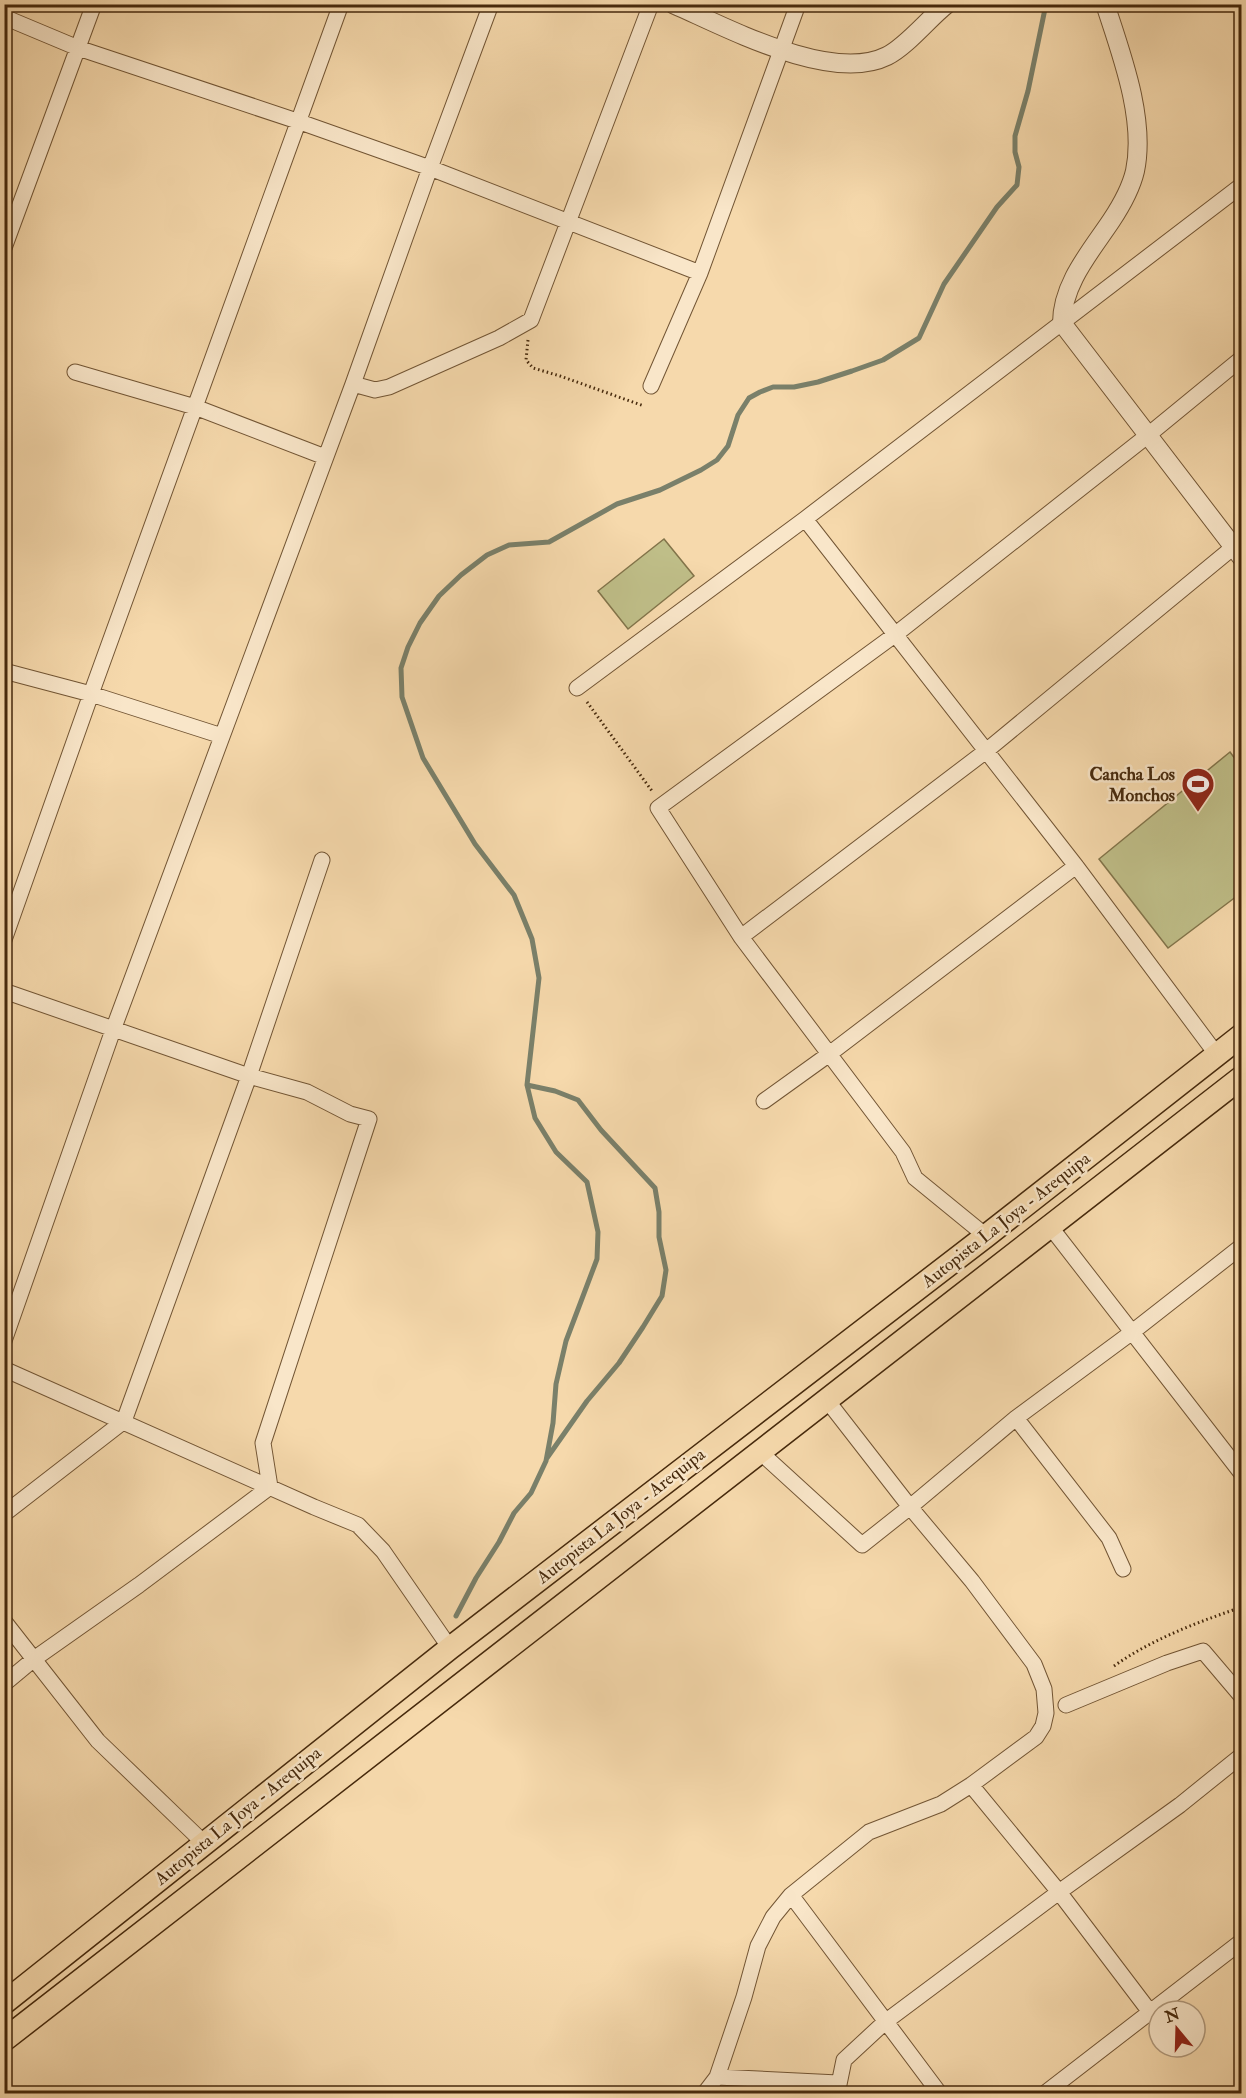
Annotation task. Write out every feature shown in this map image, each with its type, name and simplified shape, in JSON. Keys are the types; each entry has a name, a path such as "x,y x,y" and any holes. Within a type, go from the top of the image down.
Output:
{"main road":[{"name":"Autopista La Joya - Arequipa","path":"4,2003 450,1648 986,1236 1242,1035"},
{"name":"Autopista La Joya - Arequipa","path":"4,2040 1242,1077"}],"street":[{"path":"4,248 94,4"},
{"path":"4,940 341,4"},
{"path":"4,1341 113,1030 353,384 429,168 491,4"},
{"path":"353,384 375,390 389,387 499,338 531,320 651,4"},
{"path":"673,4 782,51 819,61 864,62 888,56 947,4"},
{"path":"651,386 700,273 798,4"},
{"path":"741,937 986,751 1238,549 1146,436 1062,323 1062,309 1081,264 1121,204 1135,171 1136,120 1105,4"},
{"path":"4,17 78,48 429,168 700,273"},
{"path":"577,688 805,519 1242,185"},
{"path":"986,1236 915,1178 903,1152 741,937 658,808 896,634 1242,358"},
{"path":"75,372 195,407 325,457"},
{"path":"805,519 1077,866 1217,1054"},
{"path":"4,671 91,694 222,736"},
{"path":"4,1514 124,1421 249,1076 322,860"},
{"path":"764,1101 1077,866"},
{"path":"4,991 249,1076 307,1092 350,1114 369,1119 263,1443 270,1486"},
{"path":"1049,1225 1242,1474"},
{"path":"759,1451 862,1545 1016,1418 1131,1333 1242,1246"},
{"path":"4,1369 358,1525 383,1551 450,1648"},
{"path":"704,2094 717,2077 744,1997 758,1946 773,1917 791,1895 869,1832 941,1804 971,1785 1036,1737 1043,1726 1046,1713 1044,1689 1034,1664 972,1581 910,1507 826,1399"},
{"path":"1016,1418 1109,1538 1123,1569"},
{"path":"4,1684 34,1659 139,1585 270,1486"},
{"path":"4,1621 98,1741 204,1843"},
{"path":"1066,1705 1203,1651 1242,1697"},
{"path":"717,2077 838,2088 844,2060 885,2022 1180,1805 1242,1755"},
{"path":"971,1785 1059,1892 1147,2008"},
{"path":"791,1895 940,2094"},
{"path":"1167,1999 1242,1941"},
{"path":"1044,2094 1147,2014"}],"path":[{"path":"531,320 526,360 533,368 644,406"},
{"path":"577,688 652,790 658,808"},
{"path":"1107,1670 1186,1627 1242,1607"}],"shaded area":[{"path":"664,539 694,576 628,629 598,591"},
{"name":"Cancha Los Monchos","path":"1230,752 1241,767 1241,893 1168,948 1099,859"}],"waterway":[{"path":"456,1616 514,1513 531,1493 546,1461 553,1423 556,1384 566,1341 597,1259 598,1232 587,1182 556,1152 535,1118 527,1085 539,978 532,939 514,895 475,844 423,758 402,697 401,668 408,647 420,623 439,596 487,555 509,545 549,542 617,504 660,490 701,470 717,460 728,446 738,415 749,398 760,392 773,387 794,387 818,382 852,371 883,360 919,338 944,284 997,207 1017,185 1019,167 1015,152 1015,136 1028,91 1046,4"},
{"path":"527,1085 555,1091 578,1100 601,1130 655,1188 659,1212 659,1237 666,1270 662,1296 643,1327 619,1363 587,1401 547,1458"}],"place":[{"name":"Cancha Los Monchos","path":"1198,813"}]}
